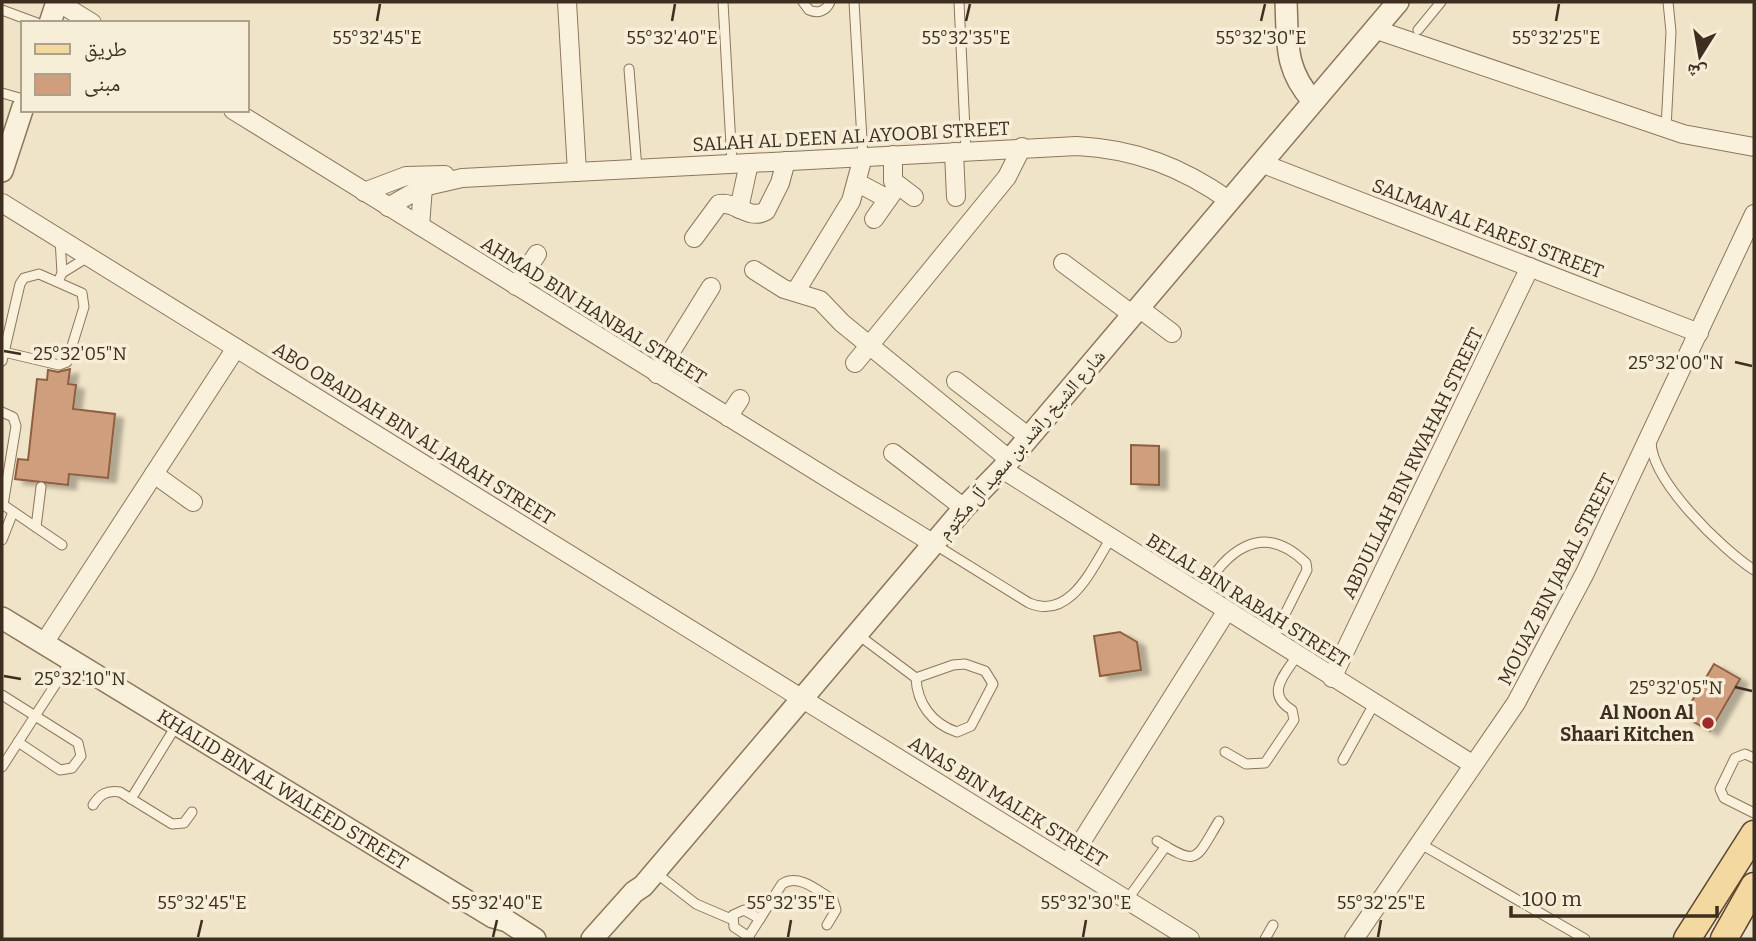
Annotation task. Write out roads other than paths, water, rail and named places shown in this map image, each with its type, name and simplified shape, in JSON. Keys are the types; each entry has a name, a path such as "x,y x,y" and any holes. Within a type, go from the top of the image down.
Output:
{"main road":[{"path":"1687,939 1754,834"},
{"path":"1702,939 1754,848"},
{"path":"1724,939 1754,886"}],"street":[{"path":"51,21 58,2 89,21"},
{"path":"567,2 577,172"},
{"path":"1286,2 1290,66 1298,82 1313,101"},
{"name":"شارع الشيخ راشد بن سعيد آل مكتوم","path":"592,939 649,879 964,509 1006,464 1398,2"},
{"path":"1374,29 1665,128 1710,141 1754,147"},
{"path":"2,171 21,112"},
{"name":"AHMAD BIN HANBAL STREET","path":"236,112 934,544"},
{"path":"855,363 1007,177 1021,147"},
{"name":"SALAH AL DEEN AL AYOOBI STREET","path":"388,206 423,187 462,178 1021,147 1099,147 1142,155 1185,172 1230,201"},
{"path":"956,197 960,152"},
{"path":"874,219 893,192 893,155"},
{"path":"796,291 851,201 863,157"},
{"path":"694,238 719,204 755,215 766,211 786,161"},
{"path":"740,209 741,163"},
{"name":"SALMAN AL FARESI STREET","path":"1261,163 1699,333"},
{"name":"SALAH AL DEEN AL AYOOBI STREET","path":"364,192 406,176 440,174 462,178"},
{"path":"858,183 914,197"},
{"path":"420,226 423,187"},
{"name":"ABO OBAIDAH BIN AL JARAH STREET","path":"2,203 803,697"},
{"name":"MOUAZ BIN JABAL STREET","path":"1354,939 1516,703 1585,573 1754,214"},
{"path":"516,286 537,254"},
{"path":"1063,263 1136,312 1172,332"},
{"name":"ABDULLAH BIN RWAHAH STREET","path":"1332,678 1530,267"},
{"name":"BELAL BIN RABAH STREET","path":"754,270 784,289 820,300 842,323 1006,464 1111,538 1472,764"},
{"path":"657,373 711,286"},
{"path":"44,643 236,348"},
{"path":"956,381 1029,437"},
{"path":"728,417 740,399"},
{"path":"893,453 964,509"},
{"path":"154,474 193,502"},
{"path":"1068,863 1226,612"},
{"name":"KHALID BIN AL WALEED STREET","path":"2,618 493,917 507,921 535,939"},
{"name":"ANAS BIN MALEK STREET","path":"803,697 1190,939"},
{"name":"شارع الشيخ راشد بن سعيد آل مكتوم","path":"604,939 639,897 649,879"},
{"name":"KHALID BIN AL WALEED STREET","path":"493,917 502,928 521,939"}],"lane":[{"path":"723,2 741,163"},
{"path":"803,2 809,10 817,12 826,9 830,2"},
{"path":"854,2 863,157"},
{"path":"959,2 960,152"},
{"path":"1418,30 1441,2"},
{"path":"1665,128 1671,32 1668,2"},
{"path":"2,10 32,21"},
{"path":"629,69 637,169"},
{"path":"2,93 21,98"},
{"path":"60,239 60,277"},
{"path":"60,277 88,257"},
{"path":"35,274 60,277 79,291 85,300 69,360 59,365 3,357 22,281 35,274"},
{"path":"2,412 13,417 16,426 2,505 62,545"},
{"path":"1651,436 1651,450 1664,478 1722,543 1754,570"},
{"path":"36,527 41,487"},
{"path":"2,540 13,512"},
{"path":"934,544 1029,603 1047,607 1070,598 1111,538"},
{"path":"1201,596 1216,568 1233,552 1267,543 1279,544 1301,558 1306,563 1307,570 1272,640"},
{"path":"857,634 916,678 917,693 927,712 957,732 971,726 993,684 985,671 965,664 953,665 916,678"},
{"path":"1225,752 1246,764 1265,762 1294,720 1292,710 1283,705 1277,691 1297,656"},
{"path":"2,766 71,660"},
{"path":"2,695 78,743 81,756 72,768 60,770 18,742"},
{"path":"1343,760 1374,704"},
{"path":"131,799 177,724"},
{"path":"1754,758 1745,754 1734,758 1720,789 1724,798 1754,813"},
{"path":"93,805 98,797 113,791 172,824 184,823 192,812"},
{"path":"1157,841 1192,858 1199,854 1219,821"},
{"path":"1419,843 1585,939"},
{"path":"1127,900 1166,846"},
{"path":"649,879 731,919 734,927 748,938 782,884 794,879 835,903 835,910 827,925"},
{"path":"731,919 736,912 744,910 760,919"},
{"path":"1265,939 1273,925"}],"place":[{"name":"Al Noon Al Shaari Kitchen","path":"1708,723"}]}
